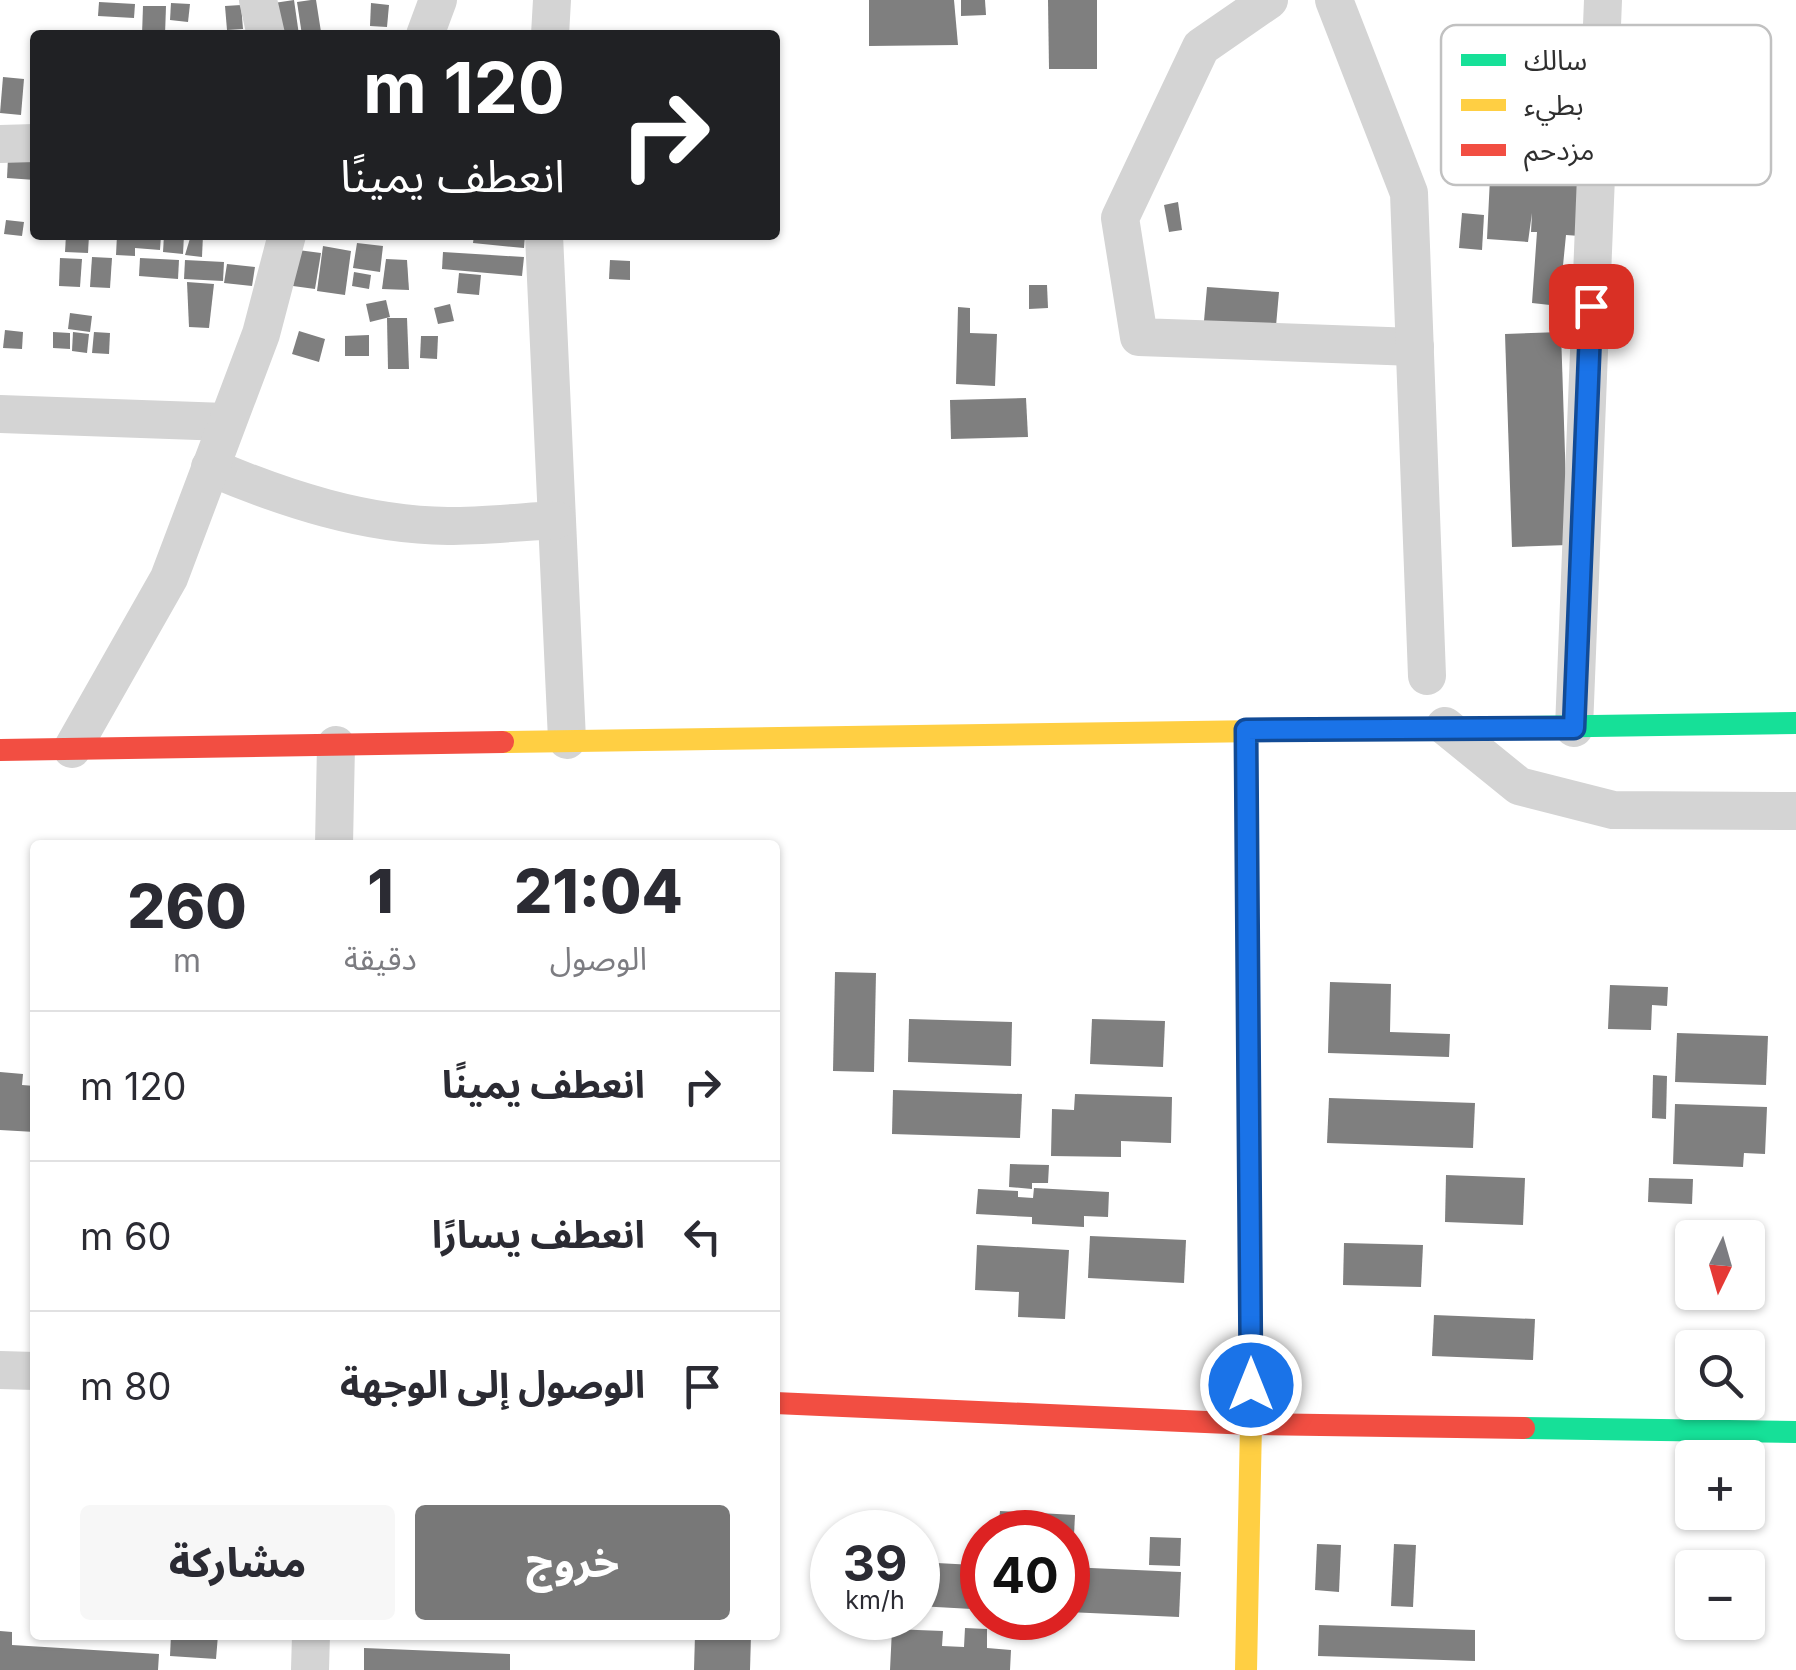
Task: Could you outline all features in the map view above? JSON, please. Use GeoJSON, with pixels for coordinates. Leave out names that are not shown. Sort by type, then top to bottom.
{"type":"FeatureCollection","features":[{"type":"Feature","properties":{"kind":"main road"},"geometry":{"type":"LineString","coordinates":[[0,750],[1796,723]]}},
{"type":"Feature","properties":{"kind":"main road"},"geometry":{"type":"LineString","coordinates":[[1246,730],[1251,1424],[1246,1670]]}},
{"type":"Feature","properties":{"kind":"main road"},"geometry":{"type":"LineString","coordinates":[[780,1403],[1251,1424],[1796,1432]]}},
{"type":"Feature","properties":{"kind":"street"},"geometry":{"type":"LineString","coordinates":[[258,0],[265,30]]}},
{"type":"Feature","properties":{"kind":"street"},"geometry":{"type":"LineString","coordinates":[[427,30],[438,0]]}},
{"type":"Feature","properties":{"kind":"street"},"geometry":{"type":"LineString","coordinates":[[550,30],[552,0]]}},
{"type":"Feature","properties":{"kind":"street"},"geometry":{"type":"LineString","coordinates":[[1269,0],[1201,48],[1120,218],[1139,337],[1415,348]]}},
{"type":"Feature","properties":{"kind":"street"},"geometry":{"type":"LineString","coordinates":[[1334,0],[1409,193],[1427,676]]}},
{"type":"Feature","properties":{"kind":"street"},"geometry":{"type":"LineString","coordinates":[[1602,25],[1603,0]]}},
{"type":"Feature","properties":{"kind":"street"},"geometry":{"type":"LineString","coordinates":[[0,144],[30,143]]}},
{"type":"Feature","properties":{"kind":"street"},"geometry":{"type":"LineString","coordinates":[[1574,728],[1596,185]]}},
{"type":"Feature","properties":{"kind":"street"},"geometry":{"type":"LineString","coordinates":[[72,749],[169,578],[261,334],[286,240]]}},
{"type":"Feature","properties":{"kind":"street"},"geometry":{"type":"LineString","coordinates":[[544,240],[567,740]]}},
{"type":"Feature","properties":{"kind":"street"},"geometry":{"type":"LineString","coordinates":[[0,414],[226,422]]}},
{"type":"Feature","properties":{"kind":"street"},"geometry":{"type":"LineString","coordinates":[[210,467],[268,492],[362,517],[447,526],[556,520]]}},
{"type":"Feature","properties":{"kind":"street"},"geometry":{"type":"LineString","coordinates":[[1445,726],[1519,786],[1613,810],[1796,811]]}},
{"type":"Feature","properties":{"kind":"street"},"geometry":{"type":"LineString","coordinates":[[334,840],[336,745]]}},
{"type":"Feature","properties":{"kind":"street"},"geometry":{"type":"LineString","coordinates":[[0,1370],[30,1371]]}},
{"type":"Feature","properties":{"kind":"street"},"geometry":{"type":"LineString","coordinates":[[310,1670],[311,1640]]}},
{"type":"Feature","properties":{"kind":"building"},"geometry":{"type":"Polygon","coordinates":[[[294,0],[298,30],[278,30],[274,3],[294,0]]]}},
{"type":"Feature","properties":{"kind":"building"},"geometry":{"type":"Polygon","coordinates":[[[316,0],[321,30],[301,30],[297,2],[316,0]]]}},
{"type":"Feature","properties":{"kind":"building"},"geometry":{"type":"Polygon","coordinates":[[[869,0],[954,0],[958,45],[869,46],[869,0]]]}},
{"type":"Feature","properties":{"kind":"building"},"geometry":{"type":"Polygon","coordinates":[[[961,0],[985,0],[986,15],[961,16],[961,0]]]}},
{"type":"Feature","properties":{"kind":"building"},"geometry":{"type":"Polygon","coordinates":[[[1048,0],[1097,0],[1097,69],[1049,69],[1048,0]]]}},
{"type":"Feature","properties":{"kind":"building"},"geometry":{"type":"Polygon","coordinates":[[[99,2],[135,4],[134,18],[98,16],[99,2]]]}},
{"type":"Feature","properties":{"kind":"building"},"geometry":{"type":"Polygon","coordinates":[[[171,3],[190,4],[188,22],[170,20],[171,3]]]}},
{"type":"Feature","properties":{"kind":"building"},"geometry":{"type":"Polygon","coordinates":[[[371,3],[389,5],[387,27],[370,26],[371,3]]]}},
{"type":"Feature","properties":{"kind":"building"},"geometry":{"type":"Polygon","coordinates":[[[241,5],[243,29],[227,30],[225,6],[241,5]]]}},
{"type":"Feature","properties":{"kind":"building"},"geometry":{"type":"Polygon","coordinates":[[[143,6],[166,6],[165,30],[142,30],[143,6]]]}},
{"type":"Feature","properties":{"kind":"building"},"geometry":{"type":"Polygon","coordinates":[[[3,77],[24,79],[21,115],[0,113],[3,77]]]}},
{"type":"Feature","properties":{"kind":"building"},"geometry":{"type":"Polygon","coordinates":[[[8,158],[30,160],[30,180],[7,178],[8,158]]]}},
{"type":"Feature","properties":{"kind":"building"},"geometry":{"type":"Polygon","coordinates":[[[1490,185],[1586,185],[1580,236],[1566,235],[1559,306],[1532,303],[1537,232],[1531,232],[1532,213],[1528,242],[1487,239],[1490,185]]]}},
{"type":"Feature","properties":{"kind":"building"},"geometry":{"type":"Polygon","coordinates":[[[1178,202],[1182,230],[1169,232],[1164,205],[1178,202]]]}},
{"type":"Feature","properties":{"kind":"building"},"geometry":{"type":"Polygon","coordinates":[[[1462,213],[1484,215],[1482,250],[1459,248],[1462,213]]]}},
{"type":"Feature","properties":{"kind":"building"},"geometry":{"type":"Polygon","coordinates":[[[6,220],[24,222],[22,236],[4,234],[6,220]]]}},
{"type":"Feature","properties":{"kind":"building"},"geometry":{"type":"Polygon","coordinates":[[[66,240],[89,240],[88,253],[65,252],[66,240]]]}},
{"type":"Feature","properties":{"kind":"building"},"geometry":{"type":"Polygon","coordinates":[[[117,240],[161,240],[160,250],[135,248],[135,256],[116,255],[117,240]]]}},
{"type":"Feature","properties":{"kind":"building"},"geometry":{"type":"Polygon","coordinates":[[[164,240],[184,240],[183,254],[163,252],[164,240]]]}},
{"type":"Feature","properties":{"kind":"building"},"geometry":{"type":"Polygon","coordinates":[[[190,240],[203,240],[202,257],[185,255],[190,240]]]}},
{"type":"Feature","properties":{"kind":"building"},"geometry":{"type":"Polygon","coordinates":[[[473,240],[525,240],[524,248],[473,243],[473,240]]]}},
{"type":"Feature","properties":{"kind":"building"},"geometry":{"type":"Polygon","coordinates":[[[357,243],[383,246],[380,272],[353,268],[357,243]]]}},
{"type":"Feature","properties":{"kind":"building"},"geometry":{"type":"Polygon","coordinates":[[[323,246],[351,251],[345,295],[317,291],[323,246]]]}},
{"type":"Feature","properties":{"kind":"building"},"geometry":{"type":"Polygon","coordinates":[[[298,250],[321,253],[315,289],[293,286],[298,250]]]}},
{"type":"Feature","properties":{"kind":"building"},"geometry":{"type":"Polygon","coordinates":[[[443,252],[524,257],[522,276],[442,269],[443,252]]]}},
{"type":"Feature","properties":{"kind":"building"},"geometry":{"type":"Polygon","coordinates":[[[92,257],[112,258],[110,288],[90,287],[92,257]]]}},
{"type":"Feature","properties":{"kind":"building"},"geometry":{"type":"Polygon","coordinates":[[[60,258],[82,259],[80,287],[59,286],[60,258]]]}},
{"type":"Feature","properties":{"kind":"building"},"geometry":{"type":"Polygon","coordinates":[[[140,258],[179,260],[178,279],[139,276],[140,258]]]}},
{"type":"Feature","properties":{"kind":"building"},"geometry":{"type":"Polygon","coordinates":[[[386,259],[407,260],[409,290],[382,289],[386,259]]]}},
{"type":"Feature","properties":{"kind":"building"},"geometry":{"type":"Polygon","coordinates":[[[185,260],[224,262],[223,281],[184,279],[185,260]]]}},
{"type":"Feature","properties":{"kind":"building"},"geometry":{"type":"Polygon","coordinates":[[[610,260],[630,261],[630,280],[609,279],[610,260]]]}},
{"type":"Feature","properties":{"kind":"building"},"geometry":{"type":"Polygon","coordinates":[[[227,264],[255,267],[252,286],[224,283],[227,264]]]}},
{"type":"Feature","properties":{"kind":"building"},"geometry":{"type":"Polygon","coordinates":[[[354,272],[371,275],[369,289],[352,286],[354,272]]]}},
{"type":"Feature","properties":{"kind":"building"},"geometry":{"type":"Polygon","coordinates":[[[459,273],[481,275],[479,295],[457,293],[459,273]]]}},
{"type":"Feature","properties":{"kind":"building"},"geometry":{"type":"Polygon","coordinates":[[[187,282],[214,284],[209,328],[189,327],[187,282]]]}},
{"type":"Feature","properties":{"kind":"building"},"geometry":{"type":"Polygon","coordinates":[[[1029,285],[1047,285],[1048,308],[1029,309],[1029,285]]]}},
{"type":"Feature","properties":{"kind":"building"},"geometry":{"type":"Polygon","coordinates":[[[1207,287],[1279,292],[1276,326],[1204,321],[1207,287]]]}},
{"type":"Feature","properties":{"kind":"building"},"geometry":{"type":"Polygon","coordinates":[[[386,300],[390,317],[370,322],[366,304],[386,300]]]}},
{"type":"Feature","properties":{"kind":"building"},"geometry":{"type":"Polygon","coordinates":[[[450,304],[454,321],[438,324],[434,308],[450,304]]]}},
{"type":"Feature","properties":{"kind":"building"},"geometry":{"type":"Polygon","coordinates":[[[958,307],[970,308],[970,333],[997,334],[995,386],[956,384],[958,307]]]}},
{"type":"Feature","properties":{"kind":"building"},"geometry":{"type":"Polygon","coordinates":[[[70,313],[92,316],[90,332],[68,329],[70,313]]]}},
{"type":"Feature","properties":{"kind":"building"},"geometry":{"type":"Polygon","coordinates":[[[387,318],[407,318],[409,369],[388,369],[387,318]]]}},
{"type":"Feature","properties":{"kind":"building"},"geometry":{"type":"Polygon","coordinates":[[[5,330],[23,332],[22,349],[3,348],[5,330]]]}},
{"type":"Feature","properties":{"kind":"building"},"geometry":{"type":"Polygon","coordinates":[[[299,331],[325,339],[319,362],[292,354],[299,331]]]}},
{"type":"Feature","properties":{"kind":"building"},"geometry":{"type":"Polygon","coordinates":[[[53,332],[70,333],[70,349],[53,348],[53,332]]]}},
{"type":"Feature","properties":{"kind":"building"},"geometry":{"type":"Polygon","coordinates":[[[73,332],[89,334],[87,353],[72,351],[73,332]]]}},
{"type":"Feature","properties":{"kind":"building"},"geometry":{"type":"Polygon","coordinates":[[[94,332],[110,333],[109,354],[92,353],[94,332]]]}},
{"type":"Feature","properties":{"kind":"building"},"geometry":{"type":"Polygon","coordinates":[[[1561,332],[1568,545],[1512,547],[1505,334],[1561,332]]]}},
{"type":"Feature","properties":{"kind":"building"},"geometry":{"type":"Polygon","coordinates":[[[369,335],[369,356],[345,356],[345,336],[369,335]]]}},
{"type":"Feature","properties":{"kind":"building"},"geometry":{"type":"Polygon","coordinates":[[[421,336],[438,336],[437,359],[420,358],[421,336]]]}},
{"type":"Feature","properties":{"kind":"building"},"geometry":{"type":"Polygon","coordinates":[[[1026,398],[1028,437],[951,439],[950,400],[1026,398]]]}},
{"type":"Feature","properties":{"kind":"building"},"geometry":{"type":"Polygon","coordinates":[[[835,972],[876,973],[874,1072],[833,1071],[835,972]]]}},
{"type":"Feature","properties":{"kind":"building"},"geometry":{"type":"Polygon","coordinates":[[[1330,982],[1391,984],[1390,1032],[1450,1034],[1449,1057],[1328,1053],[1330,982]]]}},
{"type":"Feature","properties":{"kind":"building"},"geometry":{"type":"Polygon","coordinates":[[[1610,985],[1668,987],[1667,1006],[1652,1005],[1651,1030],[1608,1029],[1610,985]]]}},
{"type":"Feature","properties":{"kind":"building"},"geometry":{"type":"Polygon","coordinates":[[[909,1019],[1012,1022],[1011,1066],[908,1062],[909,1019]]]}},
{"type":"Feature","properties":{"kind":"building"},"geometry":{"type":"Polygon","coordinates":[[[1092,1019],[1165,1021],[1163,1067],[1090,1064],[1092,1019]]]}},
{"type":"Feature","properties":{"kind":"building"},"geometry":{"type":"Polygon","coordinates":[[[1677,1033],[1768,1036],[1766,1085],[1675,1082],[1677,1033]]]}},
{"type":"Feature","properties":{"kind":"building"},"geometry":{"type":"Polygon","coordinates":[[[0,1072],[23,1074],[22,1085],[30,1086],[30,1132],[0,1130],[0,1072]]]}},
{"type":"Feature","properties":{"kind":"building"},"geometry":{"type":"Polygon","coordinates":[[[1653,1075],[1667,1076],[1666,1119],[1652,1118],[1653,1075]]]}},
{"type":"Feature","properties":{"kind":"building"},"geometry":{"type":"Polygon","coordinates":[[[893,1090],[1022,1094],[1020,1138],[892,1134],[893,1090]]]}},
{"type":"Feature","properties":{"kind":"building"},"geometry":{"type":"Polygon","coordinates":[[[1075,1094],[1172,1097],[1171,1143],[1121,1141],[1121,1157],[1051,1156],[1052,1109],[1074,1110],[1075,1094]]]}},
{"type":"Feature","properties":{"kind":"building"},"geometry":{"type":"Polygon","coordinates":[[[1329,1098],[1475,1103],[1473,1148],[1327,1143],[1329,1098]]]}},
{"type":"Feature","properties":{"kind":"building"},"geometry":{"type":"Polygon","coordinates":[[[1675,1104],[1767,1107],[1765,1154],[1744,1153],[1743,1167],[1673,1164],[1675,1104]]]}},
{"type":"Feature","properties":{"kind":"building"},"geometry":{"type":"Polygon","coordinates":[[[1010,1164],[1049,1165],[1048,1183],[1032,1183],[1032,1189],[1009,1187],[1010,1164]]]}},
{"type":"Feature","properties":{"kind":"building"},"geometry":{"type":"Polygon","coordinates":[[[1446,1175],[1525,1178],[1523,1225],[1445,1222],[1446,1175]]]}},
{"type":"Feature","properties":{"kind":"building"},"geometry":{"type":"Polygon","coordinates":[[[1649,1178],[1693,1179],[1692,1204],[1648,1202],[1649,1178]]]}},
{"type":"Feature","properties":{"kind":"building"},"geometry":{"type":"Polygon","coordinates":[[[1034,1188],[1109,1192],[1108,1217],[1084,1216],[1084,1227],[1032,1224],[1032,1217],[976,1214],[978,1189],[1018,1191],[1018,1197],[1033,1198],[1034,1188]]]}},
{"type":"Feature","properties":{"kind":"building"},"geometry":{"type":"Polygon","coordinates":[[[1090,1236],[1186,1240],[1184,1283],[1088,1278],[1090,1236]]]}},
{"type":"Feature","properties":{"kind":"building"},"geometry":{"type":"Polygon","coordinates":[[[1344,1243],[1423,1245],[1421,1287],[1343,1285],[1344,1243]]]}},
{"type":"Feature","properties":{"kind":"building"},"geometry":{"type":"Polygon","coordinates":[[[977,1245],[1069,1250],[1065,1319],[1018,1317],[1019,1292],[975,1290],[977,1245]]]}},
{"type":"Feature","properties":{"kind":"building"},"geometry":{"type":"Polygon","coordinates":[[[1434,1315],[1535,1319],[1533,1360],[1432,1356],[1434,1315]]]}},
{"type":"Feature","properties":{"kind":"building"},"geometry":{"type":"Polygon","coordinates":[[[1150,1537],[1181,1538],[1180,1566],[1149,1565],[1150,1537]]]}},
{"type":"Feature","properties":{"kind":"building"},"geometry":{"type":"Polygon","coordinates":[[[1317,1544],[1341,1545],[1339,1592],[1315,1590],[1317,1544]]]}},
{"type":"Feature","properties":{"kind":"building"},"geometry":{"type":"Polygon","coordinates":[[[1394,1544],[1416,1545],[1413,1607],[1391,1606],[1394,1544]]]}},
{"type":"Feature","properties":{"kind":"building"},"geometry":{"type":"Polygon","coordinates":[[[940,1563],[960,1564],[960,1608],[940,1607],[940,1563]]]}},
{"type":"Feature","properties":{"kind":"building"},"geometry":{"type":"Polygon","coordinates":[[[1090,1568],[1181,1572],[1179,1617],[1090,1613],[1090,1568]]]}},
{"type":"Feature","properties":{"kind":"building"},"geometry":{"type":"Polygon","coordinates":[[[1319,1625],[1475,1630],[1475,1661],[1318,1656],[1319,1625]]]}},
{"type":"Feature","properties":{"kind":"building"},"geometry":{"type":"Polygon","coordinates":[[[0,1631],[12,1632],[12,1645],[159,1654],[158,1670],[0,1670],[0,1631]]]}},
{"type":"Feature","properties":{"kind":"building"},"geometry":{"type":"Polygon","coordinates":[[[943,1631],[942,1646],[964,1647],[964,1640],[987,1640],[987,1648],[1011,1650],[1010,1670],[890,1670],[891,1640],[940,1640],[943,1631]]]}},
{"type":"Feature","properties":{"kind":"building"},"geometry":{"type":"Polygon","coordinates":[[[171,1640],[218,1640],[216,1659],[170,1656],[171,1640]]]}},
{"type":"Feature","properties":{"kind":"building"},"geometry":{"type":"Polygon","coordinates":[[[695,1640],[751,1640],[750,1670],[694,1670],[695,1640]]]}},
{"type":"Feature","properties":{"kind":"building"},"geometry":{"type":"Polygon","coordinates":[[[364,1648],[510,1654],[510,1670],[364,1670],[364,1648]]]}},
{"type":"Feature","properties":{"kind":"traffic: fast"},"geometry":{"type":"LineString","coordinates":[[1261,731],[1796,723]]}},
{"type":"Feature","properties":{"kind":"traffic: fast"},"geometry":{"type":"LineString","coordinates":[[1246,730],[1248,1023]]}},
{"type":"Feature","properties":{"kind":"traffic: fast"},"geometry":{"type":"LineString","coordinates":[[1524,1428],[1796,1432]]}},
{"type":"Feature","properties":{"kind":"traffic: slow"},"geometry":{"type":"LineString","coordinates":[[503,742],[1261,731]]}},
{"type":"Feature","properties":{"kind":"traffic: slow"},"geometry":{"type":"LineString","coordinates":[[1246,1670],[1251,1424],[1248,1023]]}},
{"type":"Feature","properties":{"kind":"traffic: jam"},"geometry":{"type":"LineString","coordinates":[[0,750],[503,742]]}},
{"type":"Feature","properties":{"kind":"traffic: jam"},"geometry":{"type":"LineString","coordinates":[[780,1403],[1251,1424],[1524,1428]]}},
{"type":"Feature","properties":{"kind":"route"},"geometry":{"type":"LineString","coordinates":[[1251,1385],[1246,730],[1574,728],[1591,306]]}}]}
